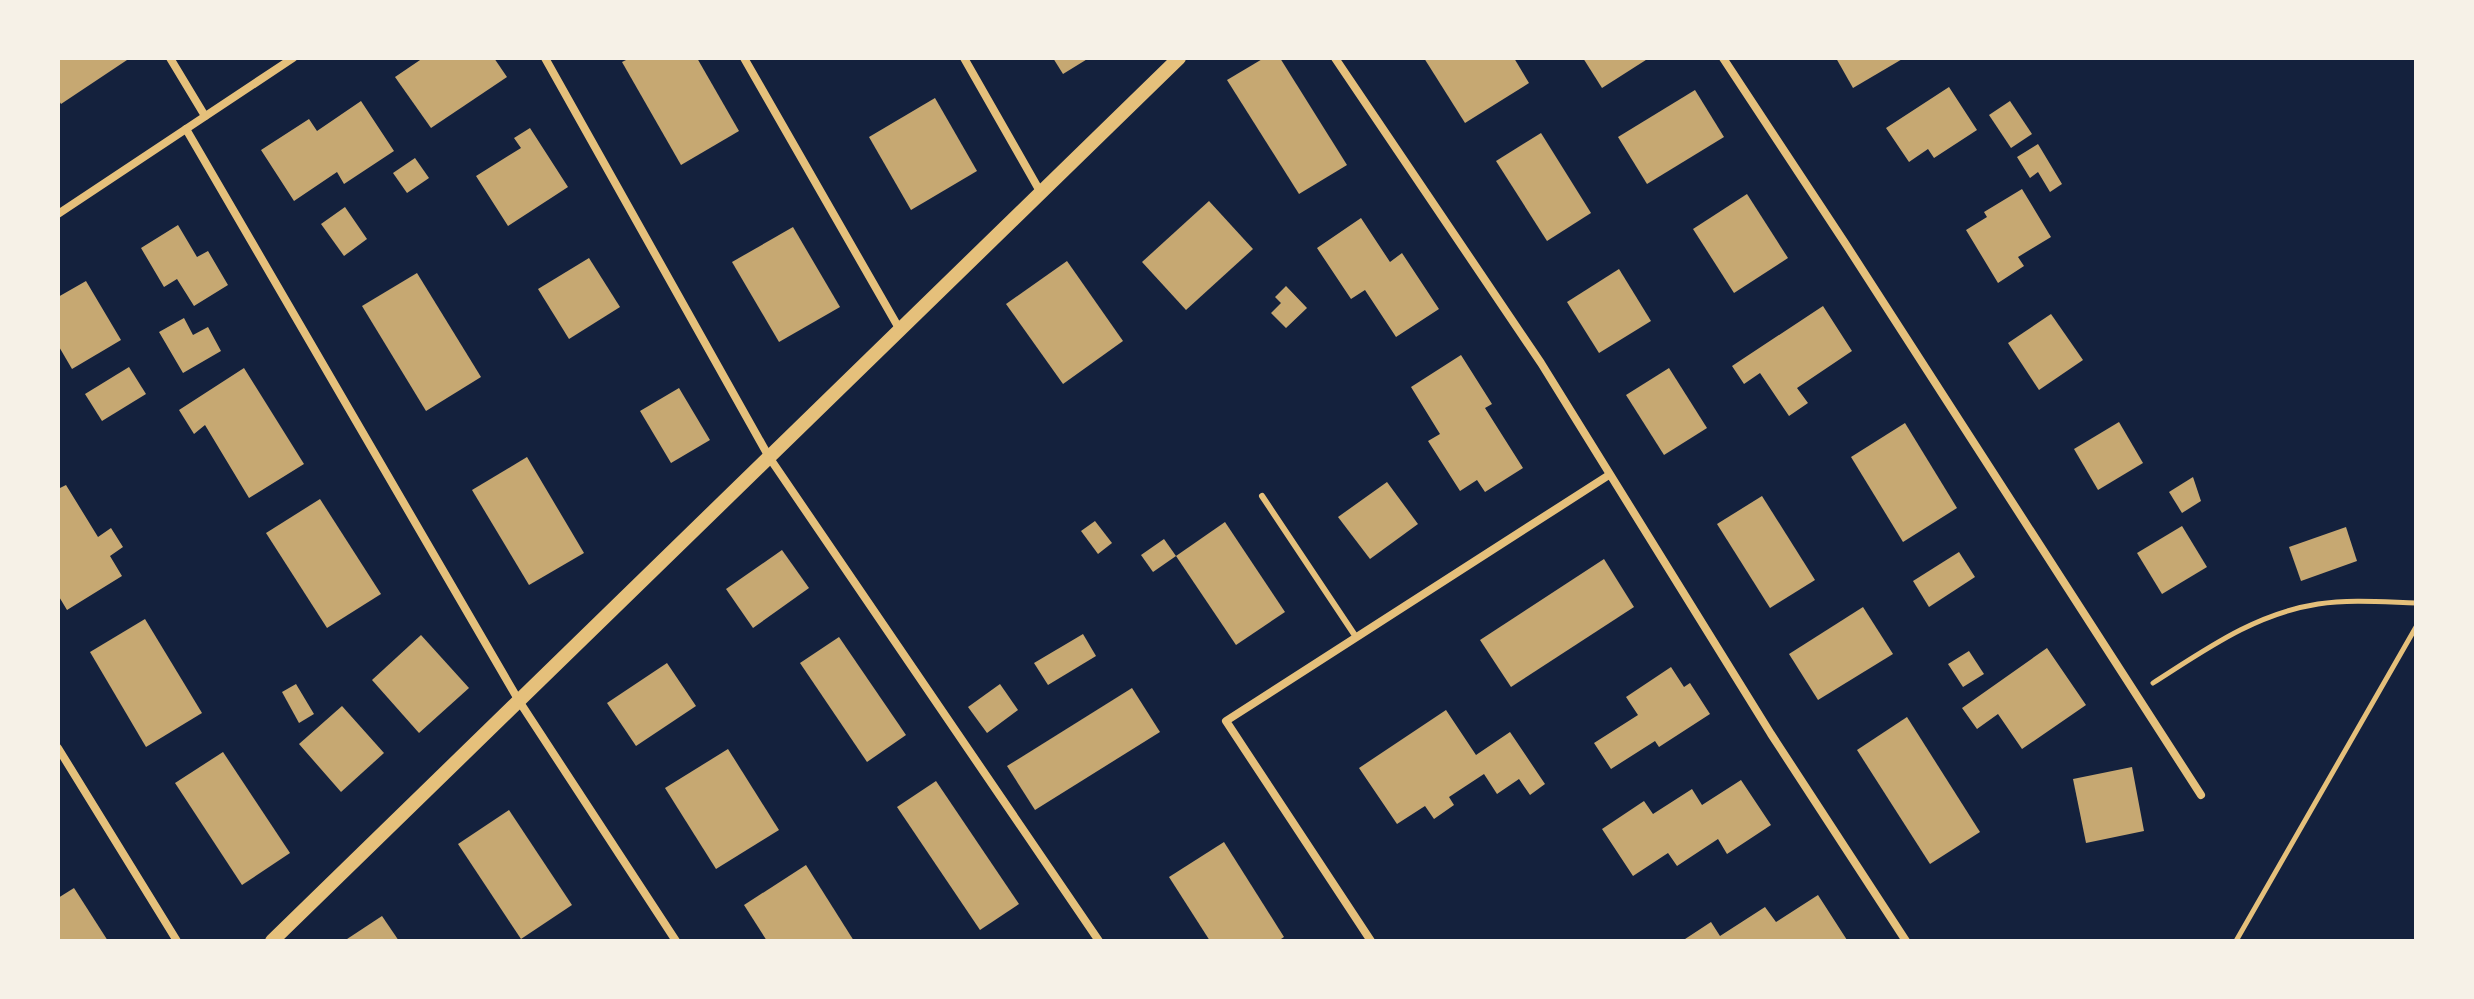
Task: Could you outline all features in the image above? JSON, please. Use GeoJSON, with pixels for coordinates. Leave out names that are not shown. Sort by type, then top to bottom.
{"type":"FeatureCollection","features":[{"type":"Feature","properties":{"kind":"street"},"geometry":{"type":"LineString","coordinates":[[170,58],[205,116]]}},
{"type":"Feature","properties":{"kind":"street"},"geometry":{"type":"LineString","coordinates":[[58,214],[293,58]]}},
{"type":"Feature","properties":{"kind":"street"},"geometry":{"type":"LineString","coordinates":[[545,58],[769,457],[1099,941]]}},
{"type":"Feature","properties":{"kind":"street"},"geometry":{"type":"LineString","coordinates":[[744,58],[900,330]]}},
{"type":"Feature","properties":{"kind":"street"},"geometry":{"type":"LineString","coordinates":[[964,58],[1041,193]]}},
{"type":"Feature","properties":{"kind":"street"},"geometry":{"type":"LineString","coordinates":[[272,941],[1179,58]]}},
{"type":"Feature","properties":{"kind":"street"},"geometry":{"type":"LineString","coordinates":[[1335,58],[1541,363],[1771,734],[1906,941]]}},
{"type":"Feature","properties":{"kind":"street"},"geometry":{"type":"LineString","coordinates":[[1723,58],[2201,795]]}},
{"type":"Feature","properties":{"kind":"street"},"geometry":{"type":"LineString","coordinates":[[186,129],[519,701],[676,941]]}},
{"type":"Feature","properties":{"kind":"street"},"geometry":{"type":"LineString","coordinates":[[1371,941],[1226,721],[1609,475]]}},
{"type":"Feature","properties":{"kind":"street"},"geometry":{"type":"LineString","coordinates":[[58,748],[177,941]]}},
{"type":"Feature","properties":{"kind":"lane"},"geometry":{"type":"LineString","coordinates":[[1262,496],[1356,637]]}},
{"type":"Feature","properties":{"kind":"path"},"geometry":{"type":"LineString","coordinates":[[2136,694],[2217,640],[2259,621],[2318,604],[2416,603]]}},
{"type":"Feature","properties":{"kind":"path"},"geometry":{"type":"LineString","coordinates":[[2236,941],[2416,627]]}},
{"type":"Feature","properties":{"kind":"building"},"geometry":{"type":"Polygon","coordinates":[[[58,58],[130,58],[61,104],[58,99],[58,58]]]}},
{"type":"Feature","properties":{"kind":"building"},"geometry":{"type":"Polygon","coordinates":[[[423,58],[494,58],[507,77],[431,128],[395,77],[423,58]]]}},
{"type":"Feature","properties":{"kind":"building"},"geometry":{"type":"Polygon","coordinates":[[[630,58],[697,58],[739,131],[681,165],[622,62],[630,58]]]}},
{"type":"Feature","properties":{"kind":"building"},"geometry":{"type":"Polygon","coordinates":[[[1053,58],[1089,58],[1063,74],[1053,58]]]}},
{"type":"Feature","properties":{"kind":"building"},"geometry":{"type":"Polygon","coordinates":[[[1264,58],[1280,58],[1347,165],[1299,194],[1227,80],[1264,58]]]}},
{"type":"Feature","properties":{"kind":"building"},"geometry":{"type":"Polygon","coordinates":[[[1424,58],[1514,58],[1529,83],[1465,123],[1424,58]]]}},
{"type":"Feature","properties":{"kind":"building"},"geometry":{"type":"Polygon","coordinates":[[[1583,58],[1649,58],[1602,88],[1583,58]]]}},
{"type":"Feature","properties":{"kind":"building"},"geometry":{"type":"Polygon","coordinates":[[[1836,58],[1904,58],[1853,88],[1836,58]]]}},
{"type":"Feature","properties":{"kind":"building"},"geometry":{"type":"Polygon","coordinates":[[[1949,87],[1977,130],[1934,158],[1928,149],[1909,162],[1886,128],[1949,87]]]}},
{"type":"Feature","properties":{"kind":"building"},"geometry":{"type":"Polygon","coordinates":[[[1695,90],[1724,137],[1647,184],[1618,137],[1695,90]]]}},
{"type":"Feature","properties":{"kind":"building"},"geometry":{"type":"Polygon","coordinates":[[[935,98],[977,171],[911,210],[869,137],[935,98]]]}},
{"type":"Feature","properties":{"kind":"building"},"geometry":{"type":"Polygon","coordinates":[[[361,101],[394,151],[344,184],[337,172],[294,201],[261,150],[309,119],[317,131],[361,101]]]}},
{"type":"Feature","properties":{"kind":"building"},"geometry":{"type":"Polygon","coordinates":[[[2010,101],[2032,134],[2011,148],[1989,115],[2010,101]]]}},
{"type":"Feature","properties":{"kind":"building"},"geometry":{"type":"Polygon","coordinates":[[[530,128],[568,187],[508,226],[476,176],[521,148],[514,138],[530,128]]]}},
{"type":"Feature","properties":{"kind":"building"},"geometry":{"type":"Polygon","coordinates":[[[1541,133],[1591,213],[1547,241],[1496,161],[1541,133]]]}},
{"type":"Feature","properties":{"kind":"building"},"geometry":{"type":"Polygon","coordinates":[[[2038,144],[2062,184],[2050,192],[2038,172],[2030,178],[2017,157],[2038,144]]]}},
{"type":"Feature","properties":{"kind":"building"},"geometry":{"type":"Polygon","coordinates":[[[415,158],[429,178],[407,193],[393,173],[415,158]]]}},
{"type":"Feature","properties":{"kind":"building"},"geometry":{"type":"Polygon","coordinates":[[[2022,189],[2051,237],[2018,257],[2024,266],[1998,283],[1966,230],[1987,217],[1984,212],[2022,189]]]}},
{"type":"Feature","properties":{"kind":"building"},"geometry":{"type":"Polygon","coordinates":[[[1747,194],[1788,258],[1734,293],[1693,229],[1747,194]]]}},
{"type":"Feature","properties":{"kind":"building"},"geometry":{"type":"Polygon","coordinates":[[[1209,201],[1253,249],[1186,310],[1142,262],[1209,201]]]}},
{"type":"Feature","properties":{"kind":"building"},"geometry":{"type":"Polygon","coordinates":[[[345,207],[367,239],[344,256],[321,224],[345,207]]]}},
{"type":"Feature","properties":{"kind":"building"},"geometry":{"type":"Polygon","coordinates":[[[1361,218],[1390,262],[1402,253],[1439,309],[1396,337],[1365,290],[1351,299],[1317,248],[1361,218]]]}},
{"type":"Feature","properties":{"kind":"building"},"geometry":{"type":"Polygon","coordinates":[[[178,225],[197,257],[208,251],[228,285],[194,306],[177,279],[164,287],[141,248],[178,225]]]}},
{"type":"Feature","properties":{"kind":"building"},"geometry":{"type":"Polygon","coordinates":[[[793,227],[840,307],[779,342],[732,262],[793,227]]]}},
{"type":"Feature","properties":{"kind":"building"},"geometry":{"type":"Polygon","coordinates":[[[589,258],[620,307],[569,339],[538,289],[589,258]]]}},
{"type":"Feature","properties":{"kind":"building"},"geometry":{"type":"Polygon","coordinates":[[[1067,261],[1123,341],[1063,384],[1006,304],[1067,261]]]}},
{"type":"Feature","properties":{"kind":"building"},"geometry":{"type":"Polygon","coordinates":[[[1619,269],[1651,321],[1599,353],[1567,302],[1619,269]]]}},
{"type":"Feature","properties":{"kind":"building"},"geometry":{"type":"Polygon","coordinates":[[[417,273],[481,377],[426,411],[362,306],[417,273]]]}},
{"type":"Feature","properties":{"kind":"building"},"geometry":{"type":"Polygon","coordinates":[[[86,281],[121,340],[72,369],[58,345],[58,297],[86,281]]]}},
{"type":"Feature","properties":{"kind":"building"},"geometry":{"type":"Polygon","coordinates":[[[1286,286],[1307,308],[1286,328],[1271,313],[1281,303],[1275,297],[1286,286]]]}},
{"type":"Feature","properties":{"kind":"building"},"geometry":{"type":"Polygon","coordinates":[[[1823,306],[1852,351],[1797,388],[1808,403],[1789,416],[1760,373],[1744,384],[1732,366],[1823,306]]]}},
{"type":"Feature","properties":{"kind":"building"},"geometry":{"type":"Polygon","coordinates":[[[2051,314],[2083,360],[2039,390],[2008,343],[2051,314]]]}},
{"type":"Feature","properties":{"kind":"building"},"geometry":{"type":"Polygon","coordinates":[[[184,318],[193,335],[208,327],[221,351],[183,373],[159,332],[184,318]]]}},
{"type":"Feature","properties":{"kind":"building"},"geometry":{"type":"Polygon","coordinates":[[[1461,355],[1492,404],[1485,408],[1523,468],[1485,492],[1477,480],[1460,491],[1428,441],[1440,434],[1411,387],[1461,355]]]}},
{"type":"Feature","properties":{"kind":"building"},"geometry":{"type":"Polygon","coordinates":[[[129,367],[146,394],[102,421],[85,394],[129,367]]]}},
{"type":"Feature","properties":{"kind":"building"},"geometry":{"type":"Polygon","coordinates":[[[244,368],[304,464],[249,498],[205,425],[194,434],[179,410],[244,368]]]}},
{"type":"Feature","properties":{"kind":"building"},"geometry":{"type":"Polygon","coordinates":[[[1669,368],[1707,428],[1664,455],[1626,395],[1669,368]]]}},
{"type":"Feature","properties":{"kind":"building"},"geometry":{"type":"Polygon","coordinates":[[[679,388],[710,440],[671,463],[640,411],[679,388]]]}},
{"type":"Feature","properties":{"kind":"building"},"geometry":{"type":"Polygon","coordinates":[[[2119,422],[2143,463],[2098,490],[2074,449],[2119,422]]]}},
{"type":"Feature","properties":{"kind":"building"},"geometry":{"type":"Polygon","coordinates":[[[1905,423],[1957,508],[1903,542],[1851,457],[1905,423]]]}},
{"type":"Feature","properties":{"kind":"building"},"geometry":{"type":"Polygon","coordinates":[[[527,457],[584,553],[529,585],[472,490],[527,457]]]}},
{"type":"Feature","properties":{"kind":"building"},"geometry":{"type":"Polygon","coordinates":[[[2193,477],[2201,501],[2182,513],[2169,492],[2193,477]]]}},
{"type":"Feature","properties":{"kind":"building"},"geometry":{"type":"Polygon","coordinates":[[[1387,482],[1418,524],[1370,559],[1338,517],[1387,482]]]}},
{"type":"Feature","properties":{"kind":"building"},"geometry":{"type":"Polygon","coordinates":[[[66,485],[98,537],[111,528],[123,547],[110,556],[122,576],[67,610],[58,595],[58,489],[66,485]]]}},
{"type":"Feature","properties":{"kind":"building"},"geometry":{"type":"Polygon","coordinates":[[[1762,496],[1815,580],[1770,608],[1717,524],[1762,496]]]}},
{"type":"Feature","properties":{"kind":"building"},"geometry":{"type":"Polygon","coordinates":[[[320,499],[381,594],[327,628],[266,533],[320,499]]]}},
{"type":"Feature","properties":{"kind":"building"},"geometry":{"type":"Polygon","coordinates":[[[1095,521],[1112,543],[1098,554],[1081,531],[1095,521]]]}},
{"type":"Feature","properties":{"kind":"building"},"geometry":{"type":"Polygon","coordinates":[[[1225,522],[1285,612],[1236,645],[1176,556],[1225,522]]]}},
{"type":"Feature","properties":{"kind":"building"},"geometry":{"type":"Polygon","coordinates":[[[2182,526],[2207,567],[2162,594],[2137,553],[2182,526]]]}},
{"type":"Feature","properties":{"kind":"building"},"geometry":{"type":"Polygon","coordinates":[[[2346,527],[2357,561],[2301,581],[2289,547],[2346,527]]]}},
{"type":"Feature","properties":{"kind":"building"},"geometry":{"type":"Polygon","coordinates":[[[1164,539],[1176,556],[1153,572],[1141,555],[1164,539]]]}},
{"type":"Feature","properties":{"kind":"building"},"geometry":{"type":"Polygon","coordinates":[[[782,550],[809,588],[753,628],[726,589],[782,550]]]}},
{"type":"Feature","properties":{"kind":"building"},"geometry":{"type":"Polygon","coordinates":[[[1959,552],[1975,577],[1929,607],[1913,581],[1959,552]]]}},
{"type":"Feature","properties":{"kind":"building"},"geometry":{"type":"Polygon","coordinates":[[[1604,559],[1634,607],[1511,687],[1480,640],[1604,559]]]}},
{"type":"Feature","properties":{"kind":"building"},"geometry":{"type":"Polygon","coordinates":[[[1863,607],[1893,654],[1818,700],[1789,654],[1863,607]]]}},
{"type":"Feature","properties":{"kind":"building"},"geometry":{"type":"Polygon","coordinates":[[[145,619],[202,713],[146,747],[90,652],[145,619]]]}},
{"type":"Feature","properties":{"kind":"building"},"geometry":{"type":"Polygon","coordinates":[[[1083,634],[1096,656],[1048,685],[1034,663],[1083,634]]]}},
{"type":"Feature","properties":{"kind":"building"},"geometry":{"type":"Polygon","coordinates":[[[421,635],[469,688],[419,733],[372,680],[421,635]]]}},
{"type":"Feature","properties":{"kind":"building"},"geometry":{"type":"Polygon","coordinates":[[[839,637],[906,735],[867,762],[800,663],[839,637]]]}},
{"type":"Feature","properties":{"kind":"building"},"geometry":{"type":"Polygon","coordinates":[[[2047,648],[2086,705],[2022,749],[1998,714],[1977,729],[1962,708],[2047,648]]]}},
{"type":"Feature","properties":{"kind":"building"},"geometry":{"type":"Polygon","coordinates":[[[1969,651],[1984,674],[1963,687],[1948,664],[1969,651]]]}},
{"type":"Feature","properties":{"kind":"building"},"geometry":{"type":"Polygon","coordinates":[[[667,663],[696,706],[636,746],[607,703],[667,663]]]}},
{"type":"Feature","properties":{"kind":"building"},"geometry":{"type":"Polygon","coordinates":[[[1671,667],[1684,687],[1690,683],[1710,714],[1659,747],[1655,741],[1611,769],[1594,743],[1638,715],[1626,697],[1671,667]]]}},
{"type":"Feature","properties":{"kind":"building"},"geometry":{"type":"Polygon","coordinates":[[[296,684],[314,714],[299,723],[282,692],[296,684]]]}},
{"type":"Feature","properties":{"kind":"building"},"geometry":{"type":"Polygon","coordinates":[[[1000,684],[1018,710],[987,733],[968,707],[1000,684]]]}},
{"type":"Feature","properties":{"kind":"building"},"geometry":{"type":"Polygon","coordinates":[[[1132,688],[1160,732],[1035,810],[1007,766],[1132,688]]]}},
{"type":"Feature","properties":{"kind":"building"},"geometry":{"type":"Polygon","coordinates":[[[342,706],[384,753],[341,792],[299,744],[342,706]]]}},
{"type":"Feature","properties":{"kind":"building"},"geometry":{"type":"Polygon","coordinates":[[[1446,710],[1476,755],[1510,732],[1545,784],[1530,795],[1519,779],[1497,794],[1484,774],[1449,797],[1454,805],[1434,819],[1425,806],[1397,824],[1359,768],[1446,710]]]}},
{"type":"Feature","properties":{"kind":"building"},"geometry":{"type":"Polygon","coordinates":[[[1907,717],[1980,832],[1930,864],[1857,750],[1907,717]]]}},
{"type":"Feature","properties":{"kind":"building"},"geometry":{"type":"Polygon","coordinates":[[[728,749],[779,830],[716,869],[665,788],[728,749]]]}},
{"type":"Feature","properties":{"kind":"building"},"geometry":{"type":"Polygon","coordinates":[[[223,752],[290,853],[242,885],[175,783],[223,752]]]}},
{"type":"Feature","properties":{"kind":"building"},"geometry":{"type":"Polygon","coordinates":[[[2132,767],[2144,831],[2086,843],[2073,779],[2132,767]]]}},
{"type":"Feature","properties":{"kind":"building"},"geometry":{"type":"Polygon","coordinates":[[[1741,780],[1771,825],[1727,854],[1718,839],[1677,866],[1668,853],[1633,876],[1602,829],[1644,801],[1653,814],[1692,789],[1702,805],[1741,780]]]}},
{"type":"Feature","properties":{"kind":"building"},"geometry":{"type":"Polygon","coordinates":[[[936,781],[1019,904],[980,930],[897,807],[936,781]]]}},
{"type":"Feature","properties":{"kind":"building"},"geometry":{"type":"Polygon","coordinates":[[[509,810],[572,905],[521,939],[458,844],[509,810]]]}},
{"type":"Feature","properties":{"kind":"building"},"geometry":{"type":"Polygon","coordinates":[[[1224,842],[1284,937],[1278,941],[1210,941],[1169,877],[1224,842]]]}},
{"type":"Feature","properties":{"kind":"building"},"geometry":{"type":"Polygon","coordinates":[[[806,865],[854,941],[767,941],[744,905],[806,865]]]}},
{"type":"Feature","properties":{"kind":"building"},"geometry":{"type":"Polygon","coordinates":[[[74,888],[108,941],[58,941],[58,898],[74,888]]]}},
{"type":"Feature","properties":{"kind":"building"},"geometry":{"type":"Polygon","coordinates":[[[1818,895],[1846,941],[1682,941],[1711,922],[1720,936],[1765,907],[1776,922],[1818,895]]]}},
{"type":"Feature","properties":{"kind":"building"},"geometry":{"type":"Polygon","coordinates":[[[382,916],[399,941],[344,941],[382,916]]]}}]}
